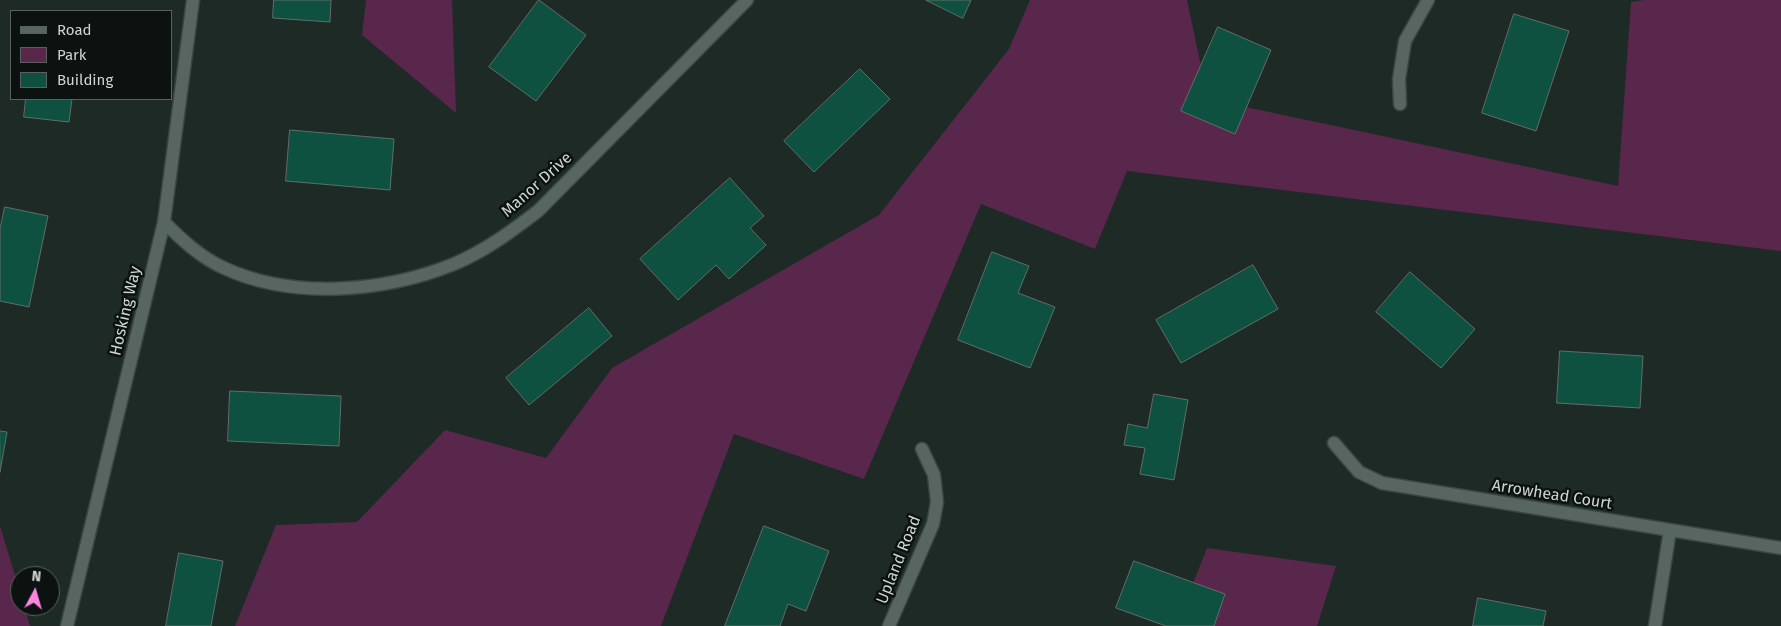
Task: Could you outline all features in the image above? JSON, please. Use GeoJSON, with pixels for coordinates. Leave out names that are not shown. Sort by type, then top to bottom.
{"type":"FeatureCollection","features":[{"type":"Feature","properties":{"kind":"street","name":"Hosking Way"},"geometry":{"type":"LineString","coordinates":[[67,626],[164,222],[193,0]]}},
{"type":"Feature","properties":{"kind":"street","name":"Manor Drive"},"geometry":{"type":"LineString","coordinates":[[164,222],[190,248],[223,268],[256,280],[300,288],[355,289],[409,280],[455,264],[499,240],[538,211],[747,0]]}},
{"type":"Feature","properties":{"kind":"street"},"geometry":{"type":"LineString","coordinates":[[1400,104],[1399,79],[1405,41],[1428,0]]}},
{"type":"Feature","properties":{"kind":"street","name":"Arrowhead Court"},"geometry":{"type":"LineString","coordinates":[[1334,443],[1359,472],[1382,483],[1781,548]]}},
{"type":"Feature","properties":{"kind":"street","name":"Upland Road"},"geometry":{"type":"LineString","coordinates":[[889,626],[932,524],[937,502],[934,475],[922,448]]}},
{"type":"Feature","properties":{"kind":"street"},"geometry":{"type":"LineString","coordinates":[[1655,626],[1670,530]]}},
{"type":"Feature","properties":{"kind":"green space"},"geometry":{"type":"Polygon","coordinates":[[[366,0],[452,0],[456,113],[362,35],[366,0]]]}},
{"type":"Feature","properties":{"kind":"green space"},"geometry":{"type":"Polygon","coordinates":[[[1030,0],[1187,0],[1208,99],[1618,186],[1631,2],[1644,0],[1781,0],[1781,251],[1127,171],[1095,249],[981,204],[864,479],[734,434],[661,626],[235,626],[276,525],[357,522],[445,430],[546,458],[612,368],[879,215],[1009,49],[1030,0]]]}},
{"type":"Feature","properties":{"kind":"green space"},"geometry":{"type":"Polygon","coordinates":[[[0,526],[12,566],[10,566],[10,616],[27,616],[30,626],[0,626],[0,526]]]}},
{"type":"Feature","properties":{"kind":"green space"},"geometry":{"type":"Polygon","coordinates":[[[1207,548],[1336,566],[1317,626],[1176,626],[1207,548]]]}},
{"type":"Feature","properties":{"kind":"building"},"geometry":{"type":"Polygon","coordinates":[[[274,0],[331,0],[330,22],[273,18],[274,0]]]}},
{"type":"Feature","properties":{"kind":"building"},"geometry":{"type":"Polygon","coordinates":[[[539,0],[586,35],[536,101],[489,67],[539,0]]]}},
{"type":"Feature","properties":{"kind":"building"},"geometry":{"type":"Polygon","coordinates":[[[926,0],[971,0],[963,18],[926,0]]]}},
{"type":"Feature","properties":{"kind":"building"},"geometry":{"type":"Polygon","coordinates":[[[1514,14],[1569,31],[1536,131],[1482,113],[1514,14]]]}},
{"type":"Feature","properties":{"kind":"building"},"geometry":{"type":"Polygon","coordinates":[[[1218,27],[1271,50],[1235,134],[1181,111],[1218,27]]]}},
{"type":"Feature","properties":{"kind":"building"},"geometry":{"type":"Polygon","coordinates":[[[860,69],[890,99],[814,172],[784,141],[860,69]]]}},
{"type":"Feature","properties":{"kind":"building"},"geometry":{"type":"Polygon","coordinates":[[[26,100],[72,100],[69,122],[24,117],[26,100]]]}},
{"type":"Feature","properties":{"kind":"building"},"geometry":{"type":"Polygon","coordinates":[[[290,130],[394,139],[390,190],[286,181],[290,130]]]}},
{"type":"Feature","properties":{"kind":"building"},"geometry":{"type":"Polygon","coordinates":[[[730,178],[764,216],[750,228],[766,245],[729,279],[716,265],[678,300],[640,259],[730,178]]]}},
{"type":"Feature","properties":{"kind":"building"},"geometry":{"type":"Polygon","coordinates":[[[5,207],[48,216],[29,307],[0,301],[0,229],[5,207]]]}},
{"type":"Feature","properties":{"kind":"building"},"geometry":{"type":"Polygon","coordinates":[[[992,252],[1029,266],[1018,293],[1055,307],[1030,368],[958,340],[992,252]]]}},
{"type":"Feature","properties":{"kind":"building"},"geometry":{"type":"Polygon","coordinates":[[[1253,265],[1278,309],[1181,363],[1156,320],[1253,265]]]}},
{"type":"Feature","properties":{"kind":"building"},"geometry":{"type":"Polygon","coordinates":[[[1410,272],[1475,329],[1441,368],[1376,312],[1410,272]]]}},
{"type":"Feature","properties":{"kind":"building"},"geometry":{"type":"Polygon","coordinates":[[[589,308],[612,336],[529,405],[506,378],[589,308]]]}},
{"type":"Feature","properties":{"kind":"building"},"geometry":{"type":"Polygon","coordinates":[[[1560,351],[1643,356],[1640,408],[1557,403],[1560,351]]]}},
{"type":"Feature","properties":{"kind":"building"},"geometry":{"type":"Polygon","coordinates":[[[230,391],[341,396],[339,446],[228,441],[230,391]]]}},
{"type":"Feature","properties":{"kind":"building"},"geometry":{"type":"Polygon","coordinates":[[[1154,394],[1188,400],[1174,480],[1140,474],[1145,448],[1124,445],[1128,424],[1147,428],[1154,394]]]}},
{"type":"Feature","properties":{"kind":"building"},"geometry":{"type":"Polygon","coordinates":[[[0,431],[7,432],[0,472],[0,431]]]}},
{"type":"Feature","properties":{"kind":"building"},"geometry":{"type":"Polygon","coordinates":[[[764,526],[829,551],[806,611],[788,604],[780,626],[725,626],[764,526]]]}},
{"type":"Feature","properties":{"kind":"building"},"geometry":{"type":"Polygon","coordinates":[[[179,553],[223,561],[211,626],[166,626],[179,553]]]}},
{"type":"Feature","properties":{"kind":"building"},"geometry":{"type":"Polygon","coordinates":[[[1134,561],[1225,594],[1214,626],[1166,626],[1116,608],[1134,561]]]}},
{"type":"Feature","properties":{"kind":"building"},"geometry":{"type":"Polygon","coordinates":[[[1478,598],[1546,611],[1543,626],[1473,626],[1478,598]]]}}]}
